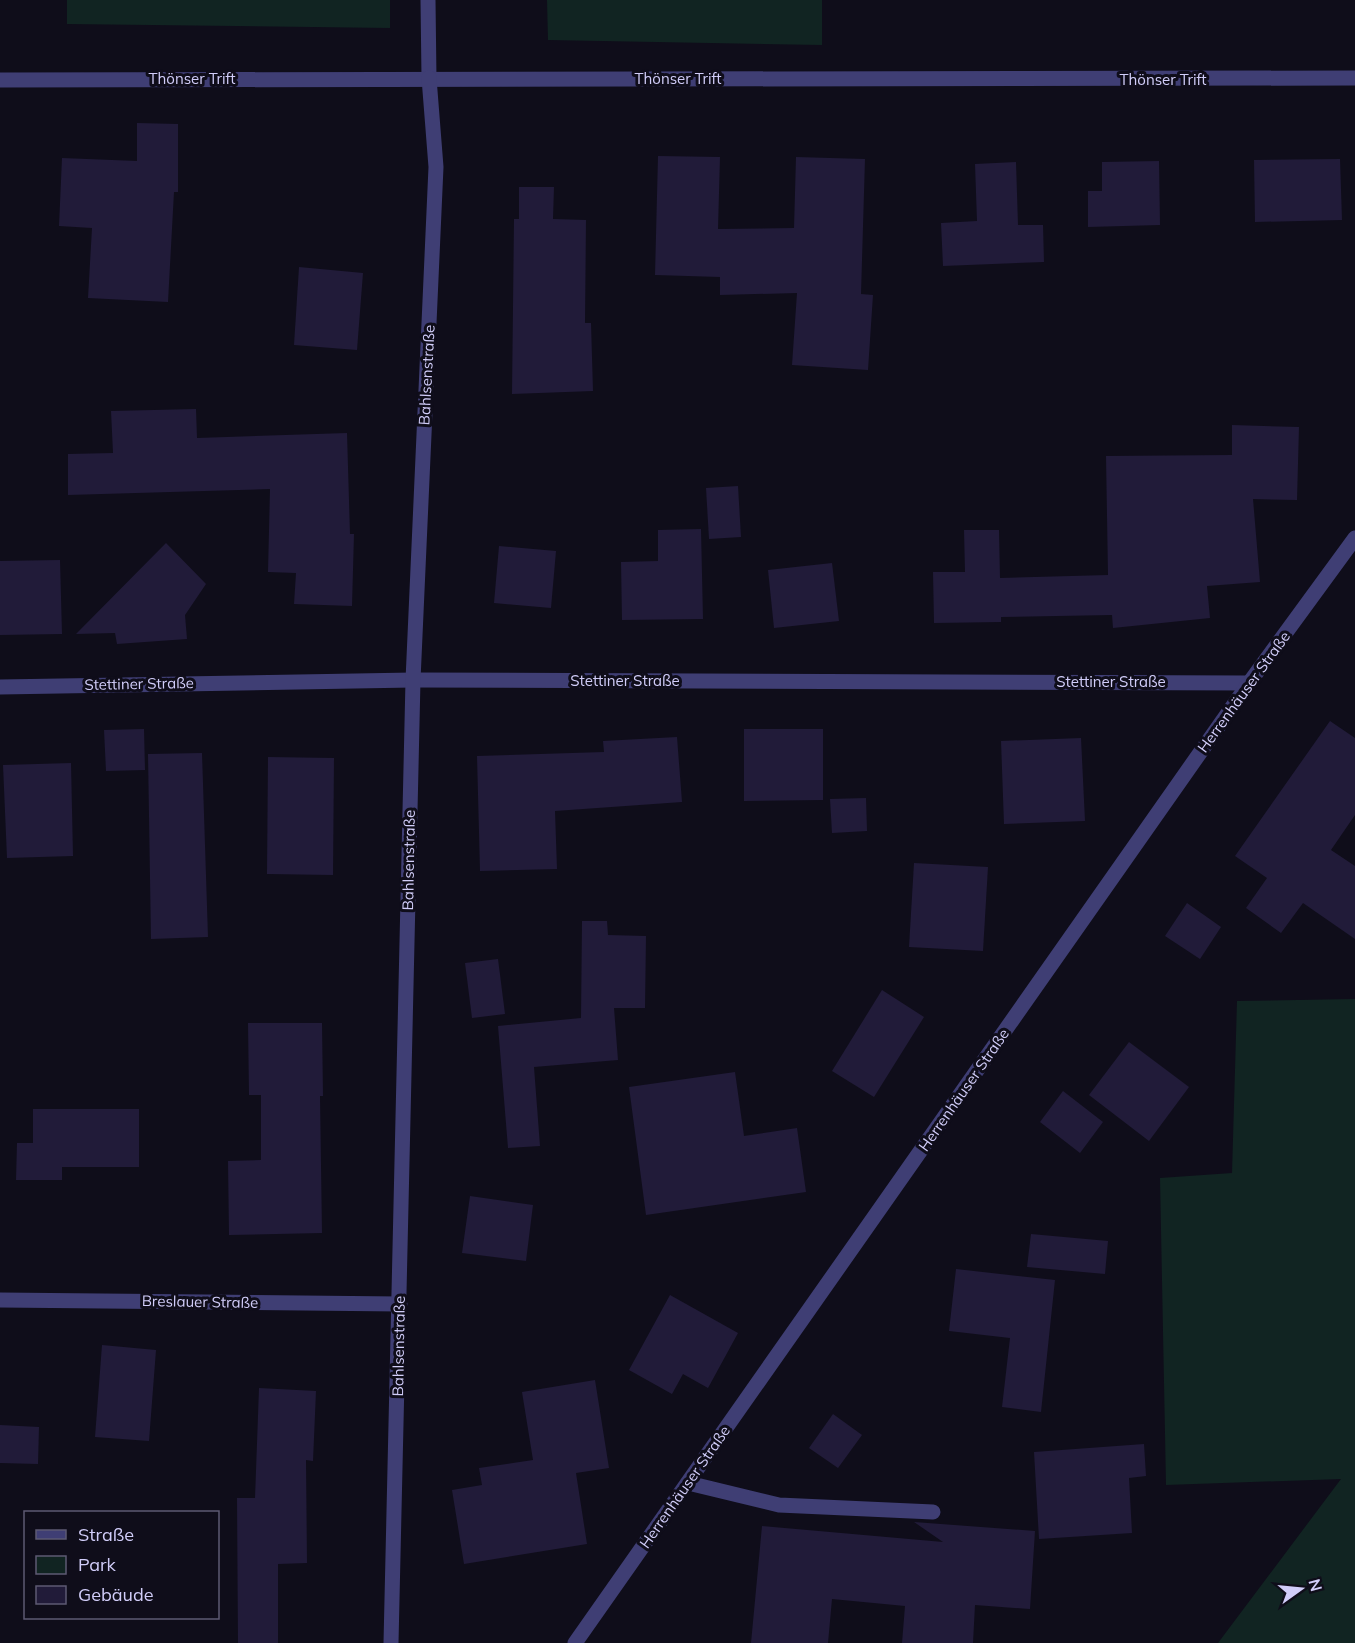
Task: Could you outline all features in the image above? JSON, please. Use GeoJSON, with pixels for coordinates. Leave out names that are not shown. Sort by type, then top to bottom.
{"type":"FeatureCollection","features":[{"type":"Feature","properties":{"kind":"street","name":"Bahlsenstraße"},"geometry":{"type":"LineString","coordinates":[[391,1643],[413,680],[436,166],[429,78],[428,0]]}},
{"type":"Feature","properties":{"kind":"street","name":"Thönser Trift"},"geometry":{"type":"LineString","coordinates":[[0,80],[1355,78]]}},
{"type":"Feature","properties":{"kind":"street","name":"Herrenhäuser Straße"},"geometry":{"type":"LineString","coordinates":[[576,1643],[1249,683],[1355,538]]}},
{"type":"Feature","properties":{"kind":"street","name":"Stettiner Straße"},"geometry":{"type":"LineString","coordinates":[[0,687],[413,680],[1249,683]]}},
{"type":"Feature","properties":{"kind":"street","name":"Breslauer Straße"},"geometry":{"type":"LineString","coordinates":[[0,1300],[400,1304]]}},
{"type":"Feature","properties":{"kind":"street"},"geometry":{"type":"LineString","coordinates":[[688,1483],[779,1505],[933,1512]]}},
{"type":"Feature","properties":{"kind":"green space"},"geometry":{"type":"Polygon","coordinates":[[[67,0],[390,0],[390,28],[67,24],[67,0]]]}},
{"type":"Feature","properties":{"kind":"green space"},"geometry":{"type":"Polygon","coordinates":[[[547,0],[822,0],[822,45],[548,40],[547,0]]]}},
{"type":"Feature","properties":{"kind":"green space"},"geometry":{"type":"Polygon","coordinates":[[[1355,999],[1355,1643],[1218,1643],[1341,1479],[1166,1485],[1160,1178],[1232,1173],[1237,1001],[1355,999]]]}},
{"type":"Feature","properties":{"kind":"building"},"geometry":{"type":"Polygon","coordinates":[[[137,123],[178,124],[178,192],[174,192],[168,302],[88,298],[92,228],[59,226],[62,158],[137,161],[137,123]]]}},
{"type":"Feature","properties":{"kind":"building"},"geometry":{"type":"Polygon","coordinates":[[[658,156],[720,157],[718,229],[794,228],[796,157],[865,159],[861,294],[873,295],[868,370],[792,365],[797,293],[720,295],[720,277],[655,275],[658,156]]]}},
{"type":"Feature","properties":{"kind":"building"},"geometry":{"type":"Polygon","coordinates":[[[1340,159],[1342,220],[1255,222],[1254,160],[1340,159]]]}},
{"type":"Feature","properties":{"kind":"building"},"geometry":{"type":"Polygon","coordinates":[[[1159,161],[1160,225],[1088,227],[1088,191],[1102,191],[1102,162],[1159,161]]]}},
{"type":"Feature","properties":{"kind":"building"},"geometry":{"type":"Polygon","coordinates":[[[1016,162],[1018,225],[1043,225],[1044,262],[943,266],[941,223],[977,221],[975,164],[1016,162]]]}},
{"type":"Feature","properties":{"kind":"building"},"geometry":{"type":"Polygon","coordinates":[[[519,187],[554,187],[553,219],[586,220],[585,323],[591,323],[593,391],[512,394],[514,219],[519,219],[519,187]]]}},
{"type":"Feature","properties":{"kind":"building"},"geometry":{"type":"Polygon","coordinates":[[[299,267],[363,273],[357,350],[294,345],[299,267]]]}},
{"type":"Feature","properties":{"kind":"building"},"geometry":{"type":"Polygon","coordinates":[[[196,409],[197,438],[347,433],[350,534],[354,534],[352,606],[294,604],[296,573],[268,572],[270,489],[68,495],[68,454],[113,453],[111,411],[196,409]]]}},
{"type":"Feature","properties":{"kind":"building"},"geometry":{"type":"Polygon","coordinates":[[[1232,425],[1299,427],[1297,500],[1253,499],[1260,582],[1207,586],[1210,618],[1113,628],[1112,615],[1001,617],[1001,622],[934,623],[933,572],[965,572],[964,530],[999,530],[1000,578],[1108,575],[1106,456],[1232,455],[1232,425]]]}},
{"type":"Feature","properties":{"kind":"building"},"geometry":{"type":"Polygon","coordinates":[[[738,486],[741,537],[709,539],[706,488],[738,486]]]}},
{"type":"Feature","properties":{"kind":"building"},"geometry":{"type":"Polygon","coordinates":[[[701,529],[703,619],[622,620],[621,562],[658,561],[658,530],[701,529]]]}},
{"type":"Feature","properties":{"kind":"building"},"geometry":{"type":"Polygon","coordinates":[[[166,543],[206,584],[185,615],[187,639],[117,644],[115,633],[76,634],[166,543]]]}},
{"type":"Feature","properties":{"kind":"building"},"geometry":{"type":"Polygon","coordinates":[[[499,546],[556,551],[551,608],[494,603],[499,546]]]}},
{"type":"Feature","properties":{"kind":"building"},"geometry":{"type":"Polygon","coordinates":[[[60,560],[62,634],[0,635],[0,561],[60,560]]]}},
{"type":"Feature","properties":{"kind":"building"},"geometry":{"type":"Polygon","coordinates":[[[832,563],[839,621],[774,628],[768,570],[832,563]]]}},
{"type":"Feature","properties":{"kind":"building"},"geometry":{"type":"Polygon","coordinates":[[[1330,721],[1355,738],[1355,815],[1331,850],[1355,866],[1355,939],[1303,903],[1281,933],[1246,908],[1267,878],[1235,856],[1330,721]]]}},
{"type":"Feature","properties":{"kind":"building"},"geometry":{"type":"Polygon","coordinates":[[[144,729],[145,770],[106,771],[104,730],[144,729]]]}},
{"type":"Feature","properties":{"kind":"building"},"geometry":{"type":"Polygon","coordinates":[[[744,729],[823,729],[823,800],[744,801],[744,729]]]}},
{"type":"Feature","properties":{"kind":"building"},"geometry":{"type":"Polygon","coordinates":[[[677,737],[682,802],[555,811],[557,869],[480,871],[477,756],[604,752],[603,741],[677,737]]]}},
{"type":"Feature","properties":{"kind":"building"},"geometry":{"type":"Polygon","coordinates":[[[1081,738],[1085,821],[1004,824],[1001,741],[1081,738]]]}},
{"type":"Feature","properties":{"kind":"building"},"geometry":{"type":"Polygon","coordinates":[[[202,753],[208,937],[151,939],[148,754],[202,753]]]}},
{"type":"Feature","properties":{"kind":"building"},"geometry":{"type":"Polygon","coordinates":[[[268,757],[334,758],[333,875],[267,874],[268,757]]]}},
{"type":"Feature","properties":{"kind":"building"},"geometry":{"type":"Polygon","coordinates":[[[71,763],[73,856],[7,858],[3,765],[71,763]]]}},
{"type":"Feature","properties":{"kind":"building"},"geometry":{"type":"Polygon","coordinates":[[[866,798],[867,831],[832,833],[830,799],[866,798]]]}},
{"type":"Feature","properties":{"kind":"building"},"geometry":{"type":"Polygon","coordinates":[[[914,863],[988,867],[983,951],[909,947],[914,863]]]}},
{"type":"Feature","properties":{"kind":"building"},"geometry":{"type":"Polygon","coordinates":[[[1187,903],[1221,927],[1200,959],[1165,936],[1187,903]]]}},
{"type":"Feature","properties":{"kind":"building"},"geometry":{"type":"Polygon","coordinates":[[[582,921],[607,921],[608,935],[646,936],[645,1008],[614,1008],[618,1060],[534,1067],[540,1146],[508,1148],[498,1026],[581,1018],[582,921]]]}},
{"type":"Feature","properties":{"kind":"building"},"geometry":{"type":"Polygon","coordinates":[[[498,959],[505,1014],[472,1018],[465,963],[498,959]]]}},
{"type":"Feature","properties":{"kind":"building"},"geometry":{"type":"Polygon","coordinates":[[[882,990],[924,1017],[874,1097],[832,1071],[882,990]]]}},
{"type":"Feature","properties":{"kind":"building"},"geometry":{"type":"Polygon","coordinates":[[[248,1023],[322,1023],[323,1096],[320,1096],[322,1233],[229,1235],[228,1161],[261,1160],[261,1095],[249,1095],[248,1023]]]}},
{"type":"Feature","properties":{"kind":"building"},"geometry":{"type":"Polygon","coordinates":[[[1129,1042],[1189,1087],[1149,1141],[1089,1095],[1129,1042]]]}},
{"type":"Feature","properties":{"kind":"building"},"geometry":{"type":"Polygon","coordinates":[[[735,1072],[744,1136],[797,1128],[806,1192],[646,1215],[629,1087],[735,1072]]]}},
{"type":"Feature","properties":{"kind":"building"},"geometry":{"type":"Polygon","coordinates":[[[1063,1091],[1103,1122],[1080,1153],[1040,1122],[1063,1091]]]}},
{"type":"Feature","properties":{"kind":"building"},"geometry":{"type":"Polygon","coordinates":[[[33,1109],[139,1109],[139,1167],[62,1167],[62,1180],[16,1180],[17,1143],[33,1143],[33,1109]]]}},
{"type":"Feature","properties":{"kind":"building"},"geometry":{"type":"Polygon","coordinates":[[[470,1196],[533,1205],[526,1261],[462,1253],[470,1196]]]}},
{"type":"Feature","properties":{"kind":"building"},"geometry":{"type":"Polygon","coordinates":[[[1031,1234],[1108,1241],[1105,1274],[1027,1267],[1031,1234]]]}},
{"type":"Feature","properties":{"kind":"building"},"geometry":{"type":"Polygon","coordinates":[[[956,1269],[1055,1280],[1041,1412],[1002,1407],[1010,1338],[949,1331],[956,1269]]]}},
{"type":"Feature","properties":{"kind":"building"},"geometry":{"type":"Polygon","coordinates":[[[670,1295],[738,1333],[708,1388],[683,1374],[672,1394],[629,1370],[670,1295]]]}},
{"type":"Feature","properties":{"kind":"building"},"geometry":{"type":"Polygon","coordinates":[[[102,1345],[156,1350],[149,1441],[95,1437],[102,1345]]]}},
{"type":"Feature","properties":{"kind":"building"},"geometry":{"type":"Polygon","coordinates":[[[595,1380],[609,1468],[576,1473],[587,1544],[464,1564],[452,1490],[482,1485],[479,1468],[533,1460],[522,1392],[595,1380]]]}},
{"type":"Feature","properties":{"kind":"building"},"geometry":{"type":"Polygon","coordinates":[[[259,1388],[316,1391],[313,1461],[306,1460],[307,1563],[278,1564],[278,1643],[238,1643],[237,1498],[255,1498],[259,1388]]]}},
{"type":"Feature","properties":{"kind":"building"},"geometry":{"type":"Polygon","coordinates":[[[833,1414],[862,1435],[838,1468],[809,1448],[833,1414]]]}},
{"type":"Feature","properties":{"kind":"building"},"geometry":{"type":"Polygon","coordinates":[[[0,1425],[39,1427],[38,1464],[0,1463],[0,1425]]]}},
{"type":"Feature","properties":{"kind":"building"},"geometry":{"type":"Polygon","coordinates":[[[1144,1444],[1146,1476],[1129,1478],[1132,1533],[1039,1539],[1034,1452],[1144,1444]]]}},
{"type":"Feature","properties":{"kind":"building"},"geometry":{"type":"Polygon","coordinates":[[[914,1522],[1035,1531],[1030,1609],[975,1605],[973,1643],[902,1643],[905,1606],[832,1599],[828,1643],[751,1643],[762,1526],[943,1542],[914,1522]]]}}]}
